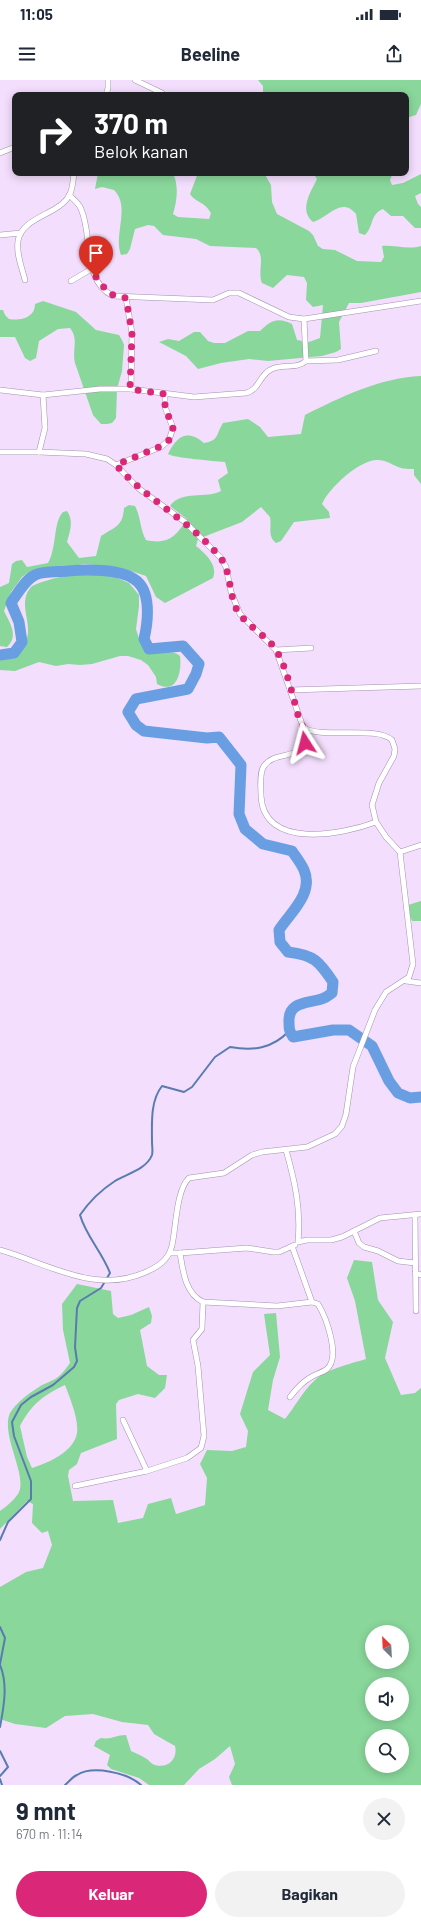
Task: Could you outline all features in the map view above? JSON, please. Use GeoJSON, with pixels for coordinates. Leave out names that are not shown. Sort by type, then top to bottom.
{"type":"FeatureCollection","features":[{"type":"Feature","properties":{"kind":"street"},"geometry":{"type":"LineString","coordinates":[[107,92],[108,80]]}},
{"type":"Feature","properties":{"kind":"street"},"geometry":{"type":"LineString","coordinates":[[135,80],[160,92]]}},
{"type":"Feature","properties":{"kind":"street"},"geometry":{"type":"LineString","coordinates":[[0,153],[12,149]]}},
{"type":"Feature","properties":{"kind":"street"},"geometry":{"type":"LineString","coordinates":[[25,280],[18,249],[18,240],[21,233],[31,223],[61,203],[69,195],[73,184],[74,176]]}},
{"type":"Feature","properties":{"kind":"street"},"geometry":{"type":"LineString","coordinates":[[69,195],[76,202],[84,216],[93,268],[102,286],[109,294],[126,298],[213,300],[229,293],[239,292],[289,317],[304,319],[421,300]]}},
{"type":"Feature","properties":{"kind":"street"},"geometry":{"type":"LineString","coordinates":[[0,236],[21,233]]}},
{"type":"Feature","properties":{"kind":"street"},"geometry":{"type":"LineString","coordinates":[[71,281],[93,268]]}},
{"type":"Feature","properties":{"kind":"street"},"geometry":{"type":"LineString","coordinates":[[126,298],[132,333],[130,389]]}},
{"type":"Feature","properties":{"kind":"street"},"geometry":{"type":"LineString","coordinates":[[304,319],[306,361]]}},
{"type":"Feature","properties":{"kind":"street"},"geometry":{"type":"LineString","coordinates":[[0,390],[43,394],[100,389],[130,389],[194,397],[246,393],[254,390],[266,372],[271,369],[301,364],[306,361],[338,360],[376,351]]}},
{"type":"Feature","properties":{"kind":"street"},"geometry":{"type":"LineString","coordinates":[[39,452],[45,428],[43,394]]}},
{"type":"Feature","properties":{"kind":"street"},"geometry":{"type":"LineString","coordinates":[[116,465],[161,446],[169,440],[173,428],[165,407],[165,394]]}},
{"type":"Feature","properties":{"kind":"street"},"geometry":{"type":"LineString","coordinates":[[0,452],[39,452],[96,456],[107,459],[116,465],[138,488],[185,522],[221,558],[226,567],[231,592],[240,614],[276,650],[303,727],[308,731],[382,735],[392,740],[395,750],[394,756],[379,783],[372,805],[376,822],[386,837],[400,852],[412,964],[411,971],[406,981],[386,992],[375,1010],[351,1075],[346,1114],[342,1126],[335,1134],[317,1144],[286,1150],[262,1152],[252,1155],[224,1173],[193,1177],[186,1181],[179,1203],[171,1253],[160,1265],[124,1281],[99,1281],[79,1277],[0,1250]]}},
{"type":"Feature","properties":{"kind":"street"},"geometry":{"type":"LineString","coordinates":[[276,650],[311,648]]}},
{"type":"Feature","properties":{"kind":"street"},"geometry":{"type":"LineString","coordinates":[[290,690],[421,686]]}},
{"type":"Feature","properties":{"kind":"street"},"geometry":{"type":"LineString","coordinates":[[308,731],[305,743],[301,749],[271,760],[264,767],[262,773],[261,796],[262,806],[269,818],[293,834],[344,832],[376,822]]}},
{"type":"Feature","properties":{"kind":"street"},"geometry":{"type":"LineString","coordinates":[[400,852],[421,845]]}},
{"type":"Feature","properties":{"kind":"street"},"geometry":{"type":"LineString","coordinates":[[406,981],[421,983]]}},
{"type":"Feature","properties":{"kind":"street"},"geometry":{"type":"LineString","coordinates":[[286,1150],[298,1193],[298,1242]]}},
{"type":"Feature","properties":{"kind":"street"},"geometry":{"type":"LineString","coordinates":[[171,1253],[247,1248],[279,1252],[298,1242],[307,1240],[331,1240],[354,1232],[380,1218],[418,1215],[415,1263],[416,1312]]}},
{"type":"Feature","properties":{"kind":"street"},"geometry":{"type":"LineString","coordinates":[[354,1232],[359,1243],[364,1247],[378,1251],[398,1261],[415,1263]]}},
{"type":"Feature","properties":{"kind":"street"},"geometry":{"type":"LineString","coordinates":[[292,1246],[312,1302]]}},
{"type":"Feature","properties":{"kind":"street"},"geometry":{"type":"LineString","coordinates":[[180,1253],[188,1285],[196,1298],[203,1302],[277,1306],[312,1302],[318,1304],[330,1335],[332,1360],[326,1370],[306,1380],[290,1397]]}},
{"type":"Feature","properties":{"kind":"street"},"geometry":{"type":"LineString","coordinates":[[415,1273],[421,1275]]}},
{"type":"Feature","properties":{"kind":"street"},"geometry":{"type":"LineString","coordinates":[[75,1486],[147,1471],[193,1455],[201,1448],[204,1436],[198,1366],[193,1340],[202,1329],[203,1302]]}},
{"type":"Feature","properties":{"kind":"street"},"geometry":{"type":"LineString","coordinates":[[122,1420],[147,1471]]}},
{"type":"Feature","properties":{"kind":"green space"},"geometry":{"type":"Polygon","coordinates":[[[258,80],[421,80],[421,104],[416,115],[409,117],[409,92],[263,92],[263,86],[258,80]]]}},
{"type":"Feature","properties":{"kind":"green space"},"geometry":{"type":"Polygon","coordinates":[[[421,174],[421,193],[415,196],[421,207],[421,228],[415,228],[403,216],[391,216],[383,209],[376,214],[368,232],[365,235],[359,233],[356,214],[345,207],[334,210],[319,220],[313,222],[309,217],[306,207],[307,201],[317,179],[315,176],[392,176],[390,180],[392,185],[403,183],[421,174]]]}},
{"type":"Feature","properties":{"kind":"green space"},"geometry":{"type":"Polygon","coordinates":[[[97,176],[174,176],[177,194],[173,214],[178,217],[209,219],[211,213],[208,209],[190,194],[197,176],[266,176],[271,185],[272,202],[277,214],[309,231],[313,235],[318,246],[323,249],[335,250],[357,261],[381,262],[384,257],[382,246],[412,248],[421,246],[421,292],[361,303],[349,303],[339,322],[341,349],[336,352],[322,356],[268,361],[249,359],[221,363],[198,369],[186,356],[159,342],[168,339],[179,341],[194,332],[200,332],[208,341],[214,343],[225,343],[248,331],[260,331],[271,322],[279,320],[292,324],[297,340],[309,342],[320,338],[323,305],[313,307],[306,300],[307,283],[304,277],[287,275],[273,288],[262,283],[260,274],[261,260],[259,251],[256,248],[210,246],[196,239],[163,235],[154,226],[148,225],[135,229],[130,249],[127,254],[121,255],[119,239],[122,213],[119,197],[114,190],[102,187],[95,189],[97,176]]]}},
{"type":"Feature","properties":{"kind":"green space"},"geometry":{"type":"Polygon","coordinates":[[[43,301],[76,312],[96,330],[119,335],[122,340],[124,345],[122,371],[117,389],[116,418],[112,423],[101,424],[93,415],[75,363],[75,340],[73,332],[70,328],[58,329],[39,341],[36,358],[30,361],[25,358],[15,337],[0,337],[0,310],[3,310],[9,319],[22,319],[26,318],[32,313],[35,304],[43,301]]]}},
{"type":"Feature","properties":{"kind":"green space"},"geometry":{"type":"Polygon","coordinates":[[[421,376],[421,484],[414,475],[414,469],[400,468],[381,460],[363,464],[354,469],[338,483],[326,497],[322,504],[329,512],[330,518],[294,522],[281,541],[276,543],[271,534],[270,517],[261,507],[242,522],[198,539],[196,546],[210,560],[214,569],[213,578],[165,603],[156,597],[146,576],[122,568],[85,564],[55,568],[49,567],[26,574],[11,592],[4,611],[12,629],[13,634],[11,643],[7,647],[0,646],[0,587],[9,583],[12,564],[16,561],[22,560],[27,567],[48,563],[53,550],[58,522],[63,512],[67,511],[71,522],[67,542],[79,558],[96,556],[101,536],[114,528],[120,522],[124,508],[129,505],[135,506],[146,540],[165,540],[175,535],[187,519],[170,506],[175,501],[187,496],[209,494],[221,491],[218,480],[228,473],[225,462],[186,458],[168,454],[175,443],[183,436],[192,436],[204,443],[209,442],[215,439],[223,423],[248,419],[260,427],[268,437],[301,434],[305,415],[319,408],[346,395],[375,384],[390,380],[421,376]]]}},
{"type":"Feature","properties":{"kind":"green space"},"geometry":{"type":"Polygon","coordinates":[[[79,573],[108,574],[129,583],[139,595],[136,629],[143,647],[151,654],[170,652],[180,656],[179,675],[174,684],[169,687],[164,687],[157,684],[156,677],[148,665],[141,660],[128,656],[120,656],[92,664],[68,664],[56,666],[39,662],[15,671],[0,670],[0,658],[11,657],[19,653],[26,640],[28,626],[25,603],[27,592],[31,587],[46,581],[79,573]]]}},
{"type":"Feature","properties":{"kind":"green space"},"geometry":{"type":"Polygon","coordinates":[[[421,901],[421,921],[412,921],[408,911],[408,905],[421,901]]]}},
{"type":"Feature","properties":{"kind":"green space"},"geometry":{"type":"Polygon","coordinates":[[[354,1260],[372,1262],[378,1300],[393,1322],[385,1358],[401,1395],[415,1393],[421,1388],[421,1785],[232,1785],[229,1777],[235,1764],[230,1746],[215,1759],[199,1769],[184,1785],[149,1785],[139,1778],[111,1769],[107,1765],[110,1755],[94,1746],[96,1741],[101,1738],[126,1735],[131,1751],[148,1760],[152,1764],[160,1766],[168,1764],[174,1758],[176,1750],[175,1746],[154,1734],[148,1725],[122,1722],[93,1714],[65,1716],[46,1728],[15,1724],[0,1719],[0,1587],[26,1572],[43,1568],[52,1545],[48,1531],[42,1533],[32,1523],[33,1504],[27,1501],[0,1529],[0,1511],[16,1497],[20,1487],[20,1477],[11,1444],[8,1422],[10,1413],[19,1402],[35,1389],[58,1377],[70,1363],[63,1330],[62,1304],[77,1284],[111,1291],[113,1314],[118,1318],[131,1315],[149,1307],[152,1316],[151,1323],[140,1330],[147,1366],[159,1375],[167,1375],[165,1388],[155,1398],[138,1394],[119,1400],[116,1404],[117,1439],[81,1453],[77,1464],[69,1470],[68,1476],[73,1501],[113,1500],[118,1523],[143,1518],[148,1504],[171,1498],[176,1514],[205,1505],[207,1478],[200,1464],[207,1450],[232,1451],[246,1447],[248,1431],[240,1414],[253,1372],[270,1355],[264,1314],[276,1313],[280,1357],[273,1380],[268,1410],[285,1419],[306,1390],[319,1377],[338,1367],[366,1359],[355,1301],[347,1278],[354,1260]],[[65,1385],[38,1401],[20,1426],[27,1457],[32,1468],[59,1456],[71,1446],[75,1440],[77,1433],[77,1422],[72,1402],[65,1385]]]}},
{"type":"Feature","properties":{"kind":"waterway"},"geometry":{"type":"LineString","coordinates":[[0,655],[14,653],[22,642],[19,622],[11,603],[31,577],[42,573],[51,572],[102,570],[120,573],[134,579],[140,584],[146,598],[147,624],[144,639],[149,649],[183,646],[199,664],[196,674],[188,689],[136,699],[128,712],[136,725],[144,731],[207,738],[219,737],[241,765],[239,814],[245,829],[263,844],[292,851],[304,870],[306,878],[304,894],[300,902],[279,930],[280,942],[288,952],[304,955],[315,960],[324,969],[333,982],[332,993],[324,998],[296,1006],[292,1010],[289,1022],[293,1037],[333,1030],[349,1030],[372,1046],[389,1081],[398,1093],[410,1098],[421,1097]]}},
{"type":"Feature","properties":{"kind":"waterway"},"geometry":{"type":"LineString","coordinates":[[0,1540],[8,1522],[31,1499],[31,1481],[14,1436],[12,1422],[21,1405],[31,1397],[53,1385],[74,1367],[77,1361],[75,1347],[77,1308],[80,1301],[101,1288],[110,1273],[107,1265],[86,1230],[80,1215],[91,1201],[105,1188],[115,1181],[141,1168],[149,1160],[152,1155],[152,1120],[155,1099],[162,1086],[184,1092],[192,1087],[215,1057],[230,1047],[247,1049],[262,1047],[276,1042],[289,1031]]}},
{"type":"Feature","properties":{"kind":"waterway"},"geometry":{"type":"LineString","coordinates":[[0,1627],[5,1638],[0,1664]]}},
{"type":"Feature","properties":{"kind":"waterway"},"geometry":{"type":"LineString","coordinates":[[0,1665],[5,1687],[0,1727]]}},
{"type":"Feature","properties":{"kind":"waterway"},"geometry":{"type":"LineString","coordinates":[[0,1751],[8,1767],[0,1776]]}},
{"type":"Feature","properties":{"kind":"waterway"},"geometry":{"type":"LineString","coordinates":[[65,1785],[77,1775],[92,1771],[119,1774],[128,1777],[141,1785]]}},
{"type":"Feature","properties":{"kind":"waterway"},"geometry":{"type":"LineString","coordinates":[[0,1779],[2,1785]]}},
{"type":"Feature","properties":{"kind":"route"},"geometry":{"type":"LineString","coordinates":[[96,277],[105,291],[109,294],[126,298],[132,333],[132,370],[130,389],[165,394],[165,407],[172,422],[173,428],[169,440],[161,446],[134,459],[116,465],[138,488],[185,522],[221,558],[226,567],[236,608],[244,619],[276,650],[284,669],[300,722],[308,731],[305,743]]}}]}
